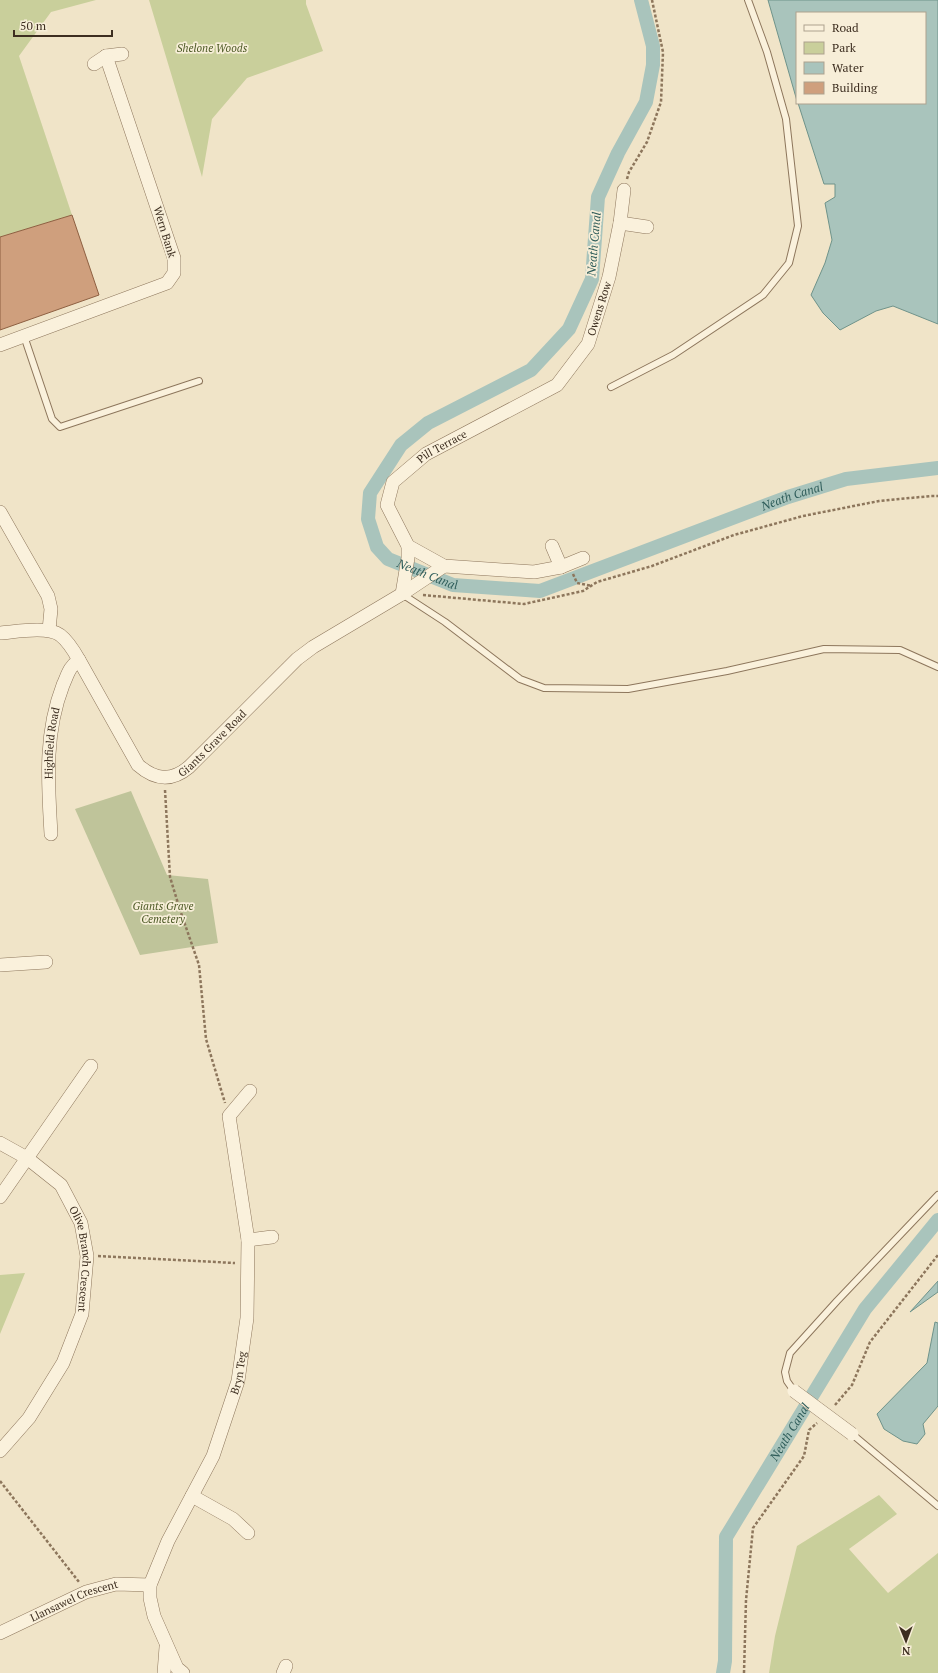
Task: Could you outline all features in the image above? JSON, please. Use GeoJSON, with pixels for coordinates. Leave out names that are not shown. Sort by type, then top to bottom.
{"type":"FeatureCollection","features":[{"type":"Feature","properties":{"kind":"street"},"geometry":{"type":"LineString","coordinates":[[94,64],[106,56],[122,54]]}},
{"type":"Feature","properties":{"kind":"street","name":"Wern Bank"},"geometry":{"type":"LineString","coordinates":[[0,345],[166,282],[174,273],[174,258],[106,56]]}},
{"type":"Feature","properties":{"kind":"street","name":"Owens Row"},"geometry":{"type":"LineString","coordinates":[[557,385],[588,344],[609,277],[620,223],[624,190]]}},
{"type":"Feature","properties":{"kind":"street"},"geometry":{"type":"LineString","coordinates":[[620,223],[647,227]]}},
{"type":"Feature","properties":{"kind":"street","name":"Pill Terrace"},"geometry":{"type":"LineString","coordinates":[[408,552],[386,505],[393,482],[426,454],[557,385]]}},
{"type":"Feature","properties":{"kind":"street"},"geometry":{"type":"LineString","coordinates":[[0,512],[48,596],[52,609],[54,632],[0,633]]}},
{"type":"Feature","properties":{"kind":"street"},"geometry":{"type":"LineString","coordinates":[[552,546],[562,568]]}},
{"type":"Feature","properties":{"kind":"street"},"geometry":{"type":"LineString","coordinates":[[402,594],[408,552],[441,568],[534,572],[562,568],[583,558]]}},
{"type":"Feature","properties":{"kind":"street","name":"Giants Grave Road"},"geometry":{"type":"LineString","coordinates":[[54,632],[70,645],[138,765],[147,773],[156,777],[180,775],[297,659],[336,632],[402,594],[419,581],[441,568]]}},
{"type":"Feature","properties":{"kind":"street","name":"Highfield Road"},"geometry":{"type":"LineString","coordinates":[[51,834],[48,749],[51,725],[58,698],[71,666],[79,660]]}},
{"type":"Feature","properties":{"kind":"street"},"geometry":{"type":"LineString","coordinates":[[0,965],[46,962]]}},
{"type":"Feature","properties":{"kind":"street"},"geometry":{"type":"LineString","coordinates":[[0,1197],[91,1066]]}},
{"type":"Feature","properties":{"kind":"street"},"geometry":{"type":"LineString","coordinates":[[229,1116],[250,1091]]}},
{"type":"Feature","properties":{"kind":"street","name":"Bryn Teg"},"geometry":{"type":"LineString","coordinates":[[183,1673],[177,1668],[154,1616],[150,1598],[150,1585],[168,1541],[213,1456],[238,1381],[247,1318],[248,1240],[229,1116]]}},
{"type":"Feature","properties":{"kind":"street","name":"Olive Branch Crescent"},"geometry":{"type":"LineString","coordinates":[[0,1143],[27,1158],[61,1185],[81,1223],[87,1256],[82,1314],[63,1364],[29,1418],[0,1451]]}},
{"type":"Feature","properties":{"kind":"street"},"geometry":{"type":"LineString","coordinates":[[248,1240],[272,1237]]}},
{"type":"Feature","properties":{"kind":"street"},"geometry":{"type":"LineString","coordinates":[[794,1391],[852,1434]]}},
{"type":"Feature","properties":{"kind":"street"},"geometry":{"type":"LineString","coordinates":[[192,1496],[233,1519],[248,1533]]}},
{"type":"Feature","properties":{"kind":"street","name":"Llansawel Crescent"},"geometry":{"type":"LineString","coordinates":[[0,1632],[86,1592],[116,1584],[150,1585]]}},
{"type":"Feature","properties":{"kind":"street"},"geometry":{"type":"LineString","coordinates":[[164,1673],[166,1645]]}},
{"type":"Feature","properties":{"kind":"lane"},"geometry":{"type":"LineString","coordinates":[[611,387],[673,355],[763,295],[789,262],[798,226],[786,119],[767,52],[748,0]]}},
{"type":"Feature","properties":{"kind":"lane"},"geometry":{"type":"LineString","coordinates":[[24,336],[52,419],[60,428],[199,381]]}},
{"type":"Feature","properties":{"kind":"lane"},"geometry":{"type":"LineString","coordinates":[[402,594],[444,622],[520,680],[544,688],[628,689],[727,671],[824,649],[900,650],[938,667]]}},
{"type":"Feature","properties":{"kind":"lane"},"geometry":{"type":"LineString","coordinates":[[794,1391],[787,1381],[785,1372],[790,1353],[836,1301],[938,1195]]}},
{"type":"Feature","properties":{"kind":"lane"},"geometry":{"type":"LineString","coordinates":[[852,1434],[938,1506]]}},
{"type":"Feature","properties":{"kind":"path"},"geometry":{"type":"LineString","coordinates":[[624,190],[629,172],[647,142],[661,102],[663,52],[652,0]]}},
{"type":"Feature","properties":{"kind":"path"},"geometry":{"type":"LineString","coordinates":[[402,594],[524,604],[583,591],[597,582],[652,566],[734,535],[803,516],[879,500],[938,496]]}},
{"type":"Feature","properties":{"kind":"path"},"geometry":{"type":"LineString","coordinates":[[577,583],[592,586]]}},
{"type":"Feature","properties":{"kind":"path"},"geometry":{"type":"LineString","coordinates":[[165,777],[170,877],[199,965],[206,1039],[229,1116]]}},
{"type":"Feature","properties":{"kind":"path"},"geometry":{"type":"LineString","coordinates":[[87,1256],[248,1264]]}},
{"type":"Feature","properties":{"kind":"path"},"geometry":{"type":"LineString","coordinates":[[834,1406],[852,1385],[870,1342],[938,1256]]}},
{"type":"Feature","properties":{"kind":"path"},"geometry":{"type":"LineString","coordinates":[[744,1673],[746,1600],[753,1528],[804,1456],[809,1430],[819,1420]]}},
{"type":"Feature","properties":{"kind":"path"},"geometry":{"type":"LineString","coordinates":[[0,1481],[86,1592]]}},
{"type":"Feature","properties":{"kind":"green space"},"geometry":{"type":"Polygon","coordinates":[[[0,0],[96,0],[51,12],[19,56],[72,215],[0,237],[0,0]]]}},
{"type":"Feature","properties":{"kind":"green space","name":"Shelone Woods"},"geometry":{"type":"Polygon","coordinates":[[[149,0],[306,0],[306,4],[323,51],[247,78],[212,119],[202,177],[149,0]]]}},
{"type":"Feature","properties":{"kind":"green space","name":"Giants Grave Cemetery"},"geometry":{"type":"Polygon","coordinates":[[[131,791],[167,875],[208,879],[218,943],[140,955],[75,809],[131,791]]]}},
{"type":"Feature","properties":{"kind":"green space"},"geometry":{"type":"Polygon","coordinates":[[[25,1273],[0,1334],[0,1275],[25,1273]]]}},
{"type":"Feature","properties":{"kind":"green space"},"geometry":{"type":"Polygon","coordinates":[[[879,1495],[897,1514],[849,1549],[888,1593],[938,1553],[938,1673],[769,1673],[775,1636],[797,1546],[879,1495]]]}},
{"type":"Feature","properties":{"kind":"water"},"geometry":{"type":"Polygon","coordinates":[[[768,0],[938,0],[938,324],[893,306],[876,311],[840,330],[823,313],[811,295],[825,263],[832,240],[825,203],[835,197],[835,184],[824,184],[798,104],[926,104],[926,12],[796,12],[796,98],[768,0]]]}},
{"type":"Feature","properties":{"kind":"water"},"geometry":{"type":"Polygon","coordinates":[[[938,1281],[938,1292],[910,1312],[938,1281]]]}},
{"type":"Feature","properties":{"kind":"water"},"geometry":{"type":"Polygon","coordinates":[[[935,1322],[938,1323],[938,1406],[923,1424],[925,1434],[917,1444],[903,1441],[884,1429],[877,1414],[927,1363],[935,1322]]]}},
{"type":"Feature","properties":{"kind":"building"},"geometry":{"type":"Polygon","coordinates":[[[72,215],[99,295],[0,330],[0,237],[72,215]]]}},
{"type":"Feature","properties":{"kind":"waterway","name":"Neath Canal"},"geometry":{"type":"LineString","coordinates":[[641,0],[653,46],[653,65],[646,102],[618,153],[598,197],[592,279],[569,329],[531,370],[428,423],[401,445],[370,493],[368,519],[377,547],[388,559],[453,585],[540,591],[788,497],[846,479],[938,468]]}},
{"type":"Feature","properties":{"kind":"waterway","name":"Neath Canal"},"geometry":{"type":"LineString","coordinates":[[723,1673],[725,1661],[726,1537],[865,1309],[938,1220]]}}]}
